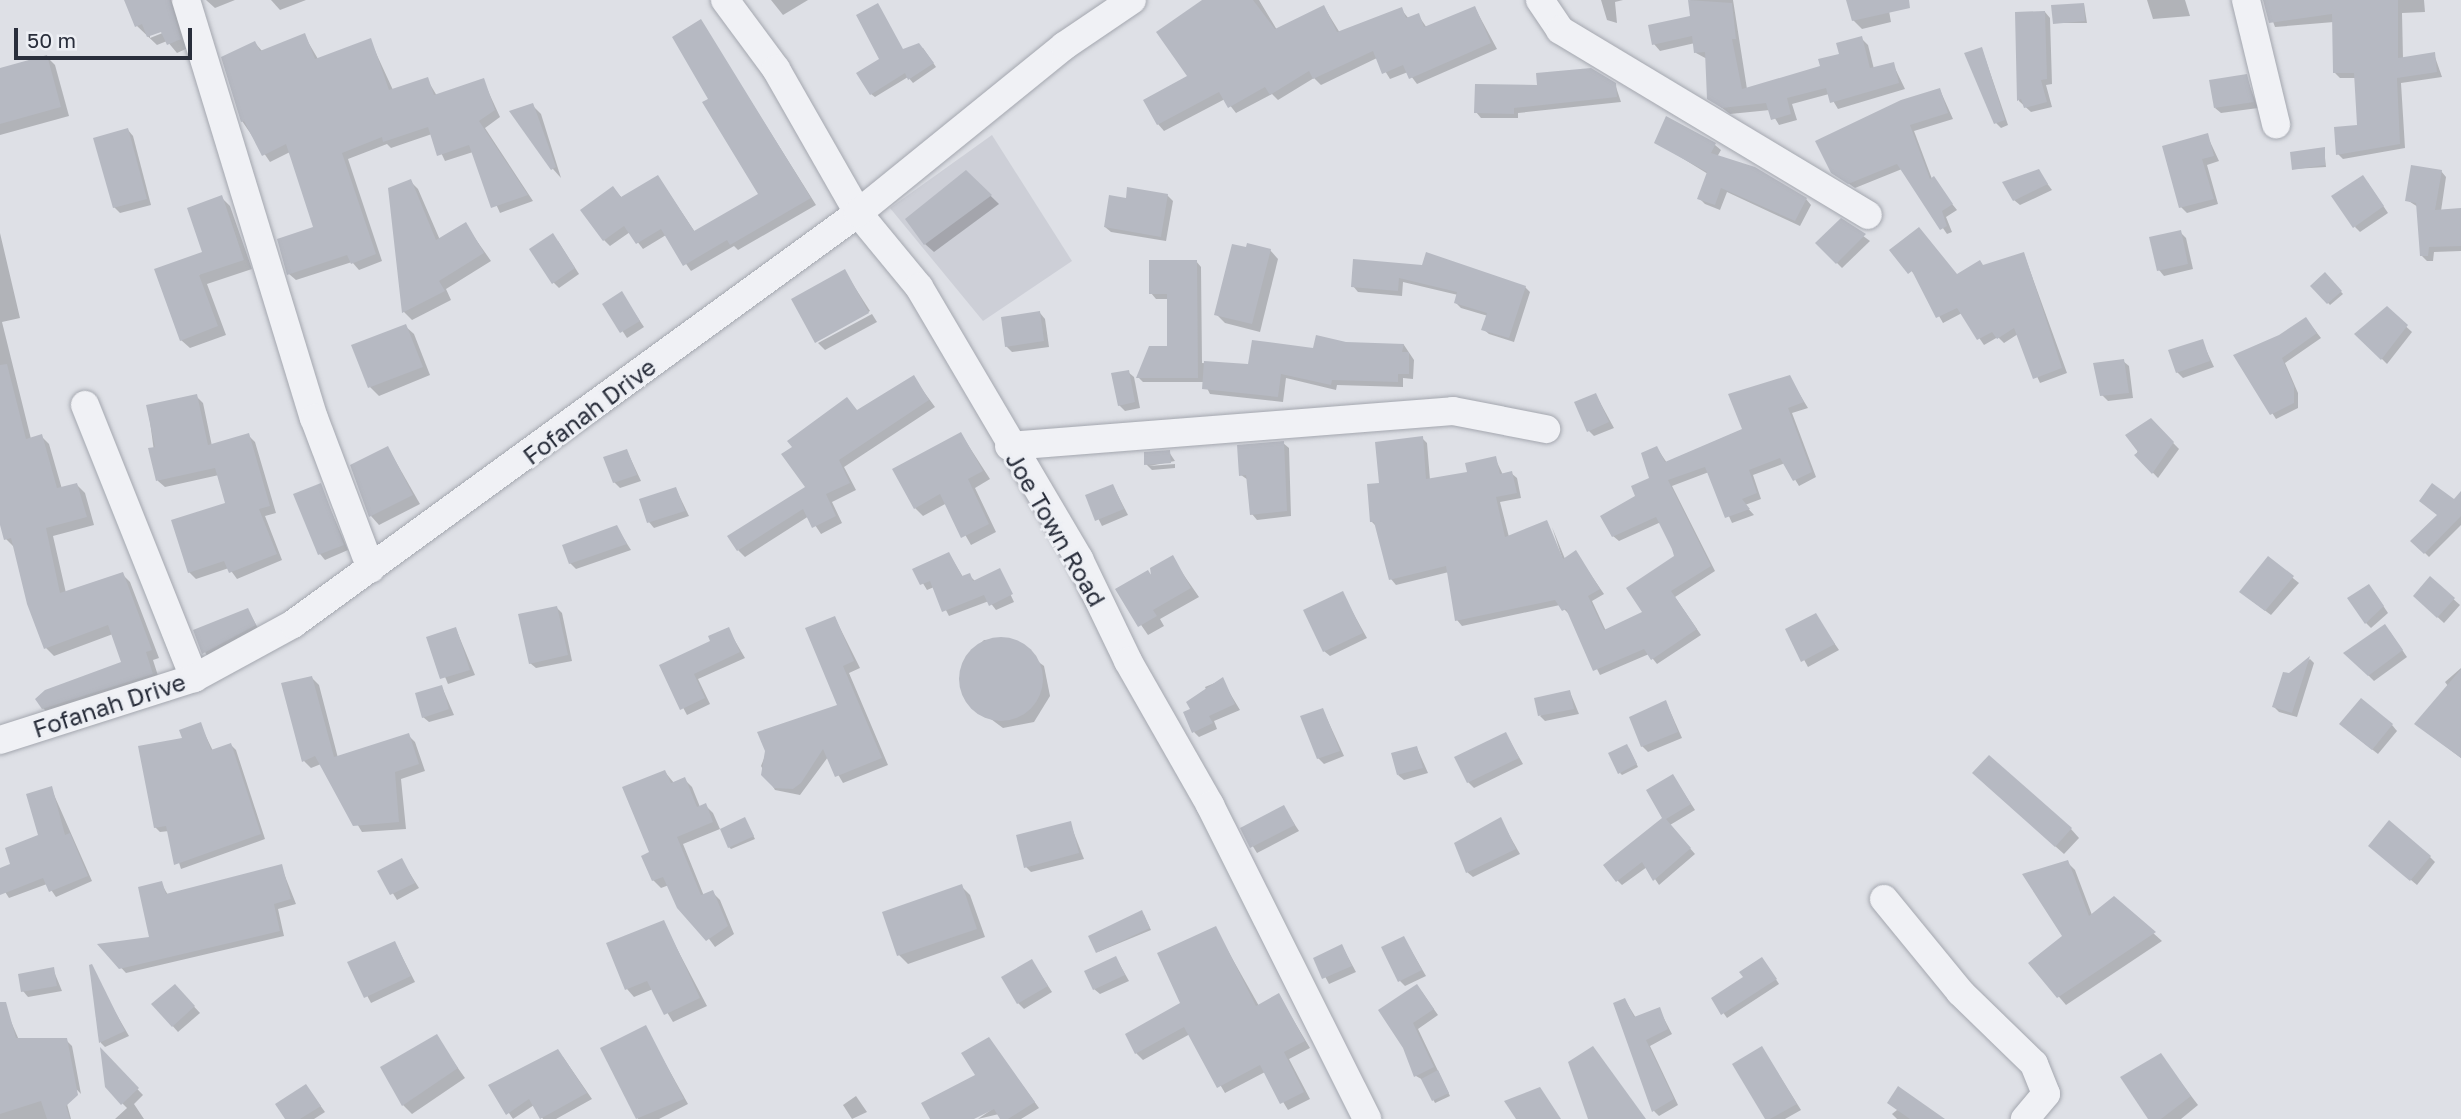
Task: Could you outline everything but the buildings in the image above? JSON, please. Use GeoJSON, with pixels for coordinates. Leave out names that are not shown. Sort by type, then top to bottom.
{"type":"FeatureCollection","features":[{"type":"Feature","properties":{"kind":"street"},"geometry":{"type":"LineString","coordinates":[[186,0],[314,418],[371,569]]}},
{"type":"Feature","properties":{"kind":"street","name":"Joe Town Road"},"geometry":{"type":"LineString","coordinates":[[725,0],[776,69],[858,213],[919,288],[1009,446],[1079,559],[1128,661],[1210,805],[1367,1119]]}},
{"type":"Feature","properties":{"kind":"street","name":"Fofanah Drive"},"geometry":{"type":"LineString","coordinates":[[0,740],[194,678],[293,624],[858,213],[1064,46],[1132,0]]}},
{"type":"Feature","properties":{"kind":"street"},"geometry":{"type":"LineString","coordinates":[[1540,0],[1560,30],[1868,215]]}},
{"type":"Feature","properties":{"kind":"street"},"geometry":{"type":"LineString","coordinates":[[2246,0],[2276,124]]}},
{"type":"Feature","properties":{"kind":"street"},"geometry":{"type":"LineString","coordinates":[[85,405],[194,678]]}},
{"type":"Feature","properties":{"kind":"street"},"geometry":{"type":"LineString","coordinates":[[1009,446],[1453,411],[1546,429]]}},
{"type":"Feature","properties":{"kind":"street"},"geometry":{"type":"LineString","coordinates":[[1884,899],[1960,992],[2034,1064],[2046,1094],[2025,1119]]}},
{"type":"Feature","properties":{"kind":"shaded area"},"geometry":{"type":"Polygon","coordinates":[[[992,135],[1072,261],[983,321],[890,208],[992,135]]]}}]}
